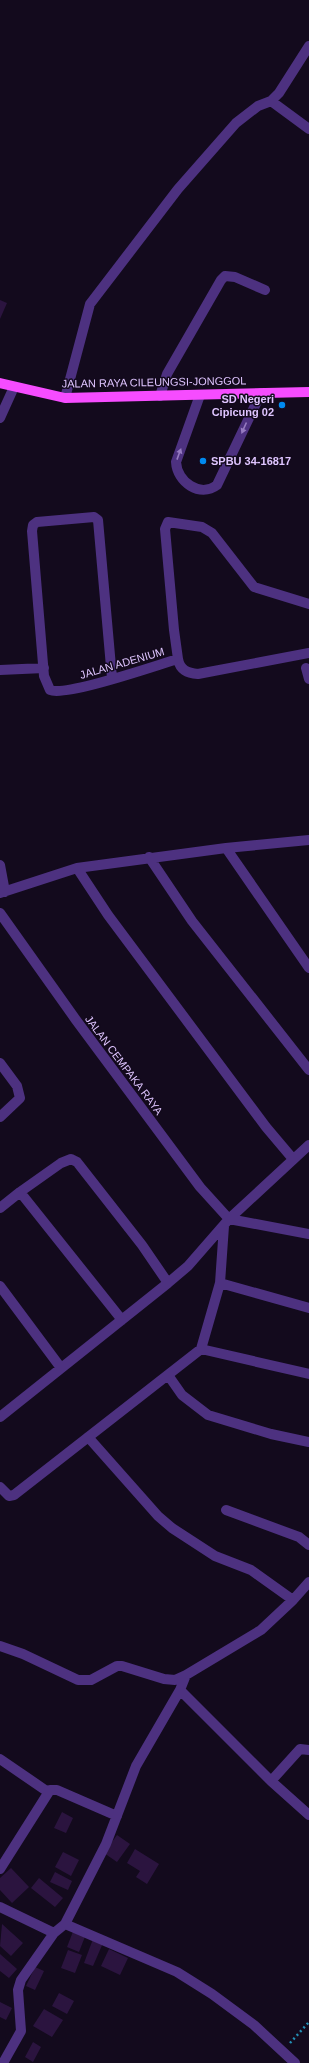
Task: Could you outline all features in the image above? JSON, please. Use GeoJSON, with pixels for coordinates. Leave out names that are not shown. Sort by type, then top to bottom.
{"type":"FeatureCollection","features":[{"type":"Feature","properties":{"kind":"main road","name":"JALAN RAYA CILEUNGSI-JONGGOL"},"geometry":{"type":"LineString","coordinates":[[0,383],[65,398],[309,392]]}},
{"type":"Feature","properties":{"kind":"street"},"geometry":{"type":"LineString","coordinates":[[65,398],[90,304],[158,213],[236,123],[258,106],[271,101],[279,93],[309,46]]}},
{"type":"Feature","properties":{"kind":"street"},"geometry":{"type":"LineString","coordinates":[[271,101],[309,129]]}},
{"type":"Feature","properties":{"kind":"street"},"geometry":{"type":"LineString","coordinates":[[160,396],[168,374],[221,280],[225,276],[235,277],[265,290]]}},
{"type":"Feature","properties":{"kind":"street"},"geometry":{"type":"LineString","coordinates":[[0,418],[14,387]]}},
{"type":"Feature","properties":{"kind":"street"},"geometry":{"type":"LineString","coordinates":[[200,395],[176,462],[177,469],[185,482],[202,491],[209,490],[218,485],[261,393]]}},
{"type":"Feature","properties":{"kind":"street"},"geometry":{"type":"LineString","coordinates":[[0,670],[44,668],[32,531],[33,525],[37,522],[94,517],[98,520],[99,524],[112,678]]}},
{"type":"Feature","properties":{"kind":"street"},"geometry":{"type":"LineString","coordinates":[[178,659],[174,630],[166,529],[168,522],[206,528],[212,533],[254,587],[309,604]]}},
{"type":"Feature","properties":{"kind":"street","name":"JALAN ADENIUM"},"geometry":{"type":"LineString","coordinates":[[44,668],[48,687],[58,692],[178,659],[180,666],[184,670],[198,674],[309,653]]}},
{"type":"Feature","properties":{"kind":"street"},"geometry":{"type":"LineString","coordinates":[[306,668],[309,679]]}},
{"type":"Feature","properties":{"kind":"street"},"geometry":{"type":"LineString","coordinates":[[2,882],[77,868],[149,857],[226,848],[308,841]]}},
{"type":"Feature","properties":{"kind":"street"},"geometry":{"type":"LineString","coordinates":[[226,848],[309,968]]}},
{"type":"Feature","properties":{"kind":"street"},"geometry":{"type":"LineString","coordinates":[[149,857],[192,921],[309,1070]]}},
{"type":"Feature","properties":{"kind":"street"},"geometry":{"type":"LineString","coordinates":[[77,868],[108,915],[293,1160]]}},
{"type":"Feature","properties":{"kind":"street","name":"JALAN CEMPAKA RAYA"},"geometry":{"type":"LineString","coordinates":[[2,917],[76,1020],[227,1223]]}},
{"type":"Feature","properties":{"kind":"street"},"geometry":{"type":"LineString","coordinates":[[0,1063],[17,1086],[20,1098],[0,1117]]}},
{"type":"Feature","properties":{"kind":"street"},"geometry":{"type":"LineString","coordinates":[[0,1417],[168,1284],[227,1223],[309,1145]]}},
{"type":"Feature","properties":{"kind":"street"},"geometry":{"type":"LineString","coordinates":[[0,1208],[61,1162],[71,1159],[76,1162],[142,1245],[168,1284]]}},
{"type":"Feature","properties":{"kind":"street"},"geometry":{"type":"LineString","coordinates":[[20,1192],[122,1320]]}},
{"type":"Feature","properties":{"kind":"street"},"geometry":{"type":"LineString","coordinates":[[227,1223],[309,1234]]}},
{"type":"Feature","properties":{"kind":"street"},"geometry":{"type":"LineString","coordinates":[[0,1487],[9,1496],[14,1495],[201,1349],[220,1283],[227,1223]]}},
{"type":"Feature","properties":{"kind":"street"},"geometry":{"type":"LineString","coordinates":[[220,1283],[309,1308]]}},
{"type":"Feature","properties":{"kind":"street"},"geometry":{"type":"LineString","coordinates":[[0,1286],[61,1368]]}},
{"type":"Feature","properties":{"kind":"street"},"geometry":{"type":"LineString","coordinates":[[201,1349],[309,1374]]}},
{"type":"Feature","properties":{"kind":"street"},"geometry":{"type":"LineString","coordinates":[[168,1376],[182,1395],[208,1415],[271,1434],[309,1442]]}},
{"type":"Feature","properties":{"kind":"street"},"geometry":{"type":"LineString","coordinates":[[88,1437],[158,1516],[172,1528],[215,1556],[251,1570],[293,1600]]}},
{"type":"Feature","properties":{"kind":"street"},"geometry":{"type":"LineString","coordinates":[[226,1510],[299,1537],[309,1545]]}},
{"type":"Feature","properties":{"kind":"street"},"geometry":{"type":"LineString","coordinates":[[0,1646],[22,1654],[78,1680],[91,1680],[117,1666],[122,1666],[164,1679],[175,1680],[186,1675],[261,1630],[293,1600],[309,1582]]}},
{"type":"Feature","properties":{"kind":"street"},"geometry":{"type":"LineString","coordinates":[[3,2063],[21,2031],[18,1990],[21,1980],[54,1933],[65,1924],[106,1844],[136,1766],[180,1690],[186,1675]]}},
{"type":"Feature","properties":{"kind":"street"},"geometry":{"type":"LineString","coordinates":[[180,1690],[271,1781],[309,1815]]}},
{"type":"Feature","properties":{"kind":"street"},"geometry":{"type":"LineString","coordinates":[[271,1781],[300,1749],[309,1750]]}},
{"type":"Feature","properties":{"kind":"street"},"geometry":{"type":"LineString","coordinates":[[0,1759],[48,1792]]}},
{"type":"Feature","properties":{"kind":"street"},"geometry":{"type":"LineString","coordinates":[[0,1869],[48,1792],[57,1790],[117,1816]]}},
{"type":"Feature","properties":{"kind":"street"},"geometry":{"type":"LineString","coordinates":[[0,1906],[54,1933]]}},
{"type":"Feature","properties":{"kind":"street"},"geometry":{"type":"LineString","coordinates":[[65,1924],[177,1972],[212,1994],[254,2025],[295,2063]]}},
{"type":"Feature","properties":{"kind":"path"},"geometry":{"type":"LineString","coordinates":[[290,2046],[289,2044],[309,2022]]}},
{"type":"Feature","properties":{"kind":"building"},"geometry":{"type":"Polygon","coordinates":[[[0,300],[7,303],[0,319],[0,300]]]}},
{"type":"Feature","properties":{"kind":"building"},"geometry":{"type":"Polygon","coordinates":[[[62,1812],[73,1818],[66,1833],[54,1828],[62,1812]]]}},
{"type":"Feature","properties":{"kind":"building"},"geometry":{"type":"Polygon","coordinates":[[[117,1835],[130,1844],[117,1862],[104,1853],[117,1835]]]}},
{"type":"Feature","properties":{"kind":"building"},"geometry":{"type":"Polygon","coordinates":[[[135,1849],[159,1864],[147,1884],[136,1877],[140,1871],[127,1863],[135,1849]]]}},
{"type":"Feature","properties":{"kind":"building"},"geometry":{"type":"Polygon","coordinates":[[[63,1852],[79,1860],[71,1876],[55,1867],[63,1852]]]}},
{"type":"Feature","properties":{"kind":"building"},"geometry":{"type":"Polygon","coordinates":[[[11,1868],[29,1887],[12,1903],[0,1890],[0,1878],[11,1868]]]}},
{"type":"Feature","properties":{"kind":"building"},"geometry":{"type":"Polygon","coordinates":[[[55,1872],[72,1881],[68,1890],[50,1882],[55,1872]]]}},
{"type":"Feature","properties":{"kind":"building"},"geometry":{"type":"Polygon","coordinates":[[[39,1878],[63,1898],[55,1907],[31,1888],[39,1878]]]}},
{"type":"Feature","properties":{"kind":"building"},"geometry":{"type":"Polygon","coordinates":[[[2,1924],[23,1943],[11,1956],[0,1946],[2,1924]]]}},
{"type":"Feature","properties":{"kind":"building"},"geometry":{"type":"Polygon","coordinates":[[[74,1929],[86,1934],[79,1952],[67,1947],[74,1929]]]}},
{"type":"Feature","properties":{"kind":"building"},"geometry":{"type":"Polygon","coordinates":[[[93,1939],[103,1943],[93,1966],[84,1963],[93,1939]]]}},
{"type":"Feature","properties":{"kind":"building"},"geometry":{"type":"Polygon","coordinates":[[[109,1949],[128,1958],[120,1975],[101,1966],[109,1949]]]}},
{"type":"Feature","properties":{"kind":"building"},"geometry":{"type":"Polygon","coordinates":[[[68,1950],[82,1955],[75,1973],[61,1968],[68,1950]]]}},
{"type":"Feature","properties":{"kind":"building"},"geometry":{"type":"Polygon","coordinates":[[[0,1954],[17,1969],[9,1978],[0,1971],[0,1954]]]}},
{"type":"Feature","properties":{"kind":"building"},"geometry":{"type":"Polygon","coordinates":[[[35,1967],[44,1971],[35,1990],[26,1986],[35,1967]]]}},
{"type":"Feature","properties":{"kind":"building"},"geometry":{"type":"Polygon","coordinates":[[[59,1993],[74,2001],[67,2014],[52,2006],[59,1993]]]}},
{"type":"Feature","properties":{"kind":"building"},"geometry":{"type":"Polygon","coordinates":[[[0,2002],[12,2008],[6,2020],[0,2017],[0,2002]]]}},
{"type":"Feature","properties":{"kind":"building"},"geometry":{"type":"Polygon","coordinates":[[[44,2009],[63,2020],[52,2037],[33,2026],[44,2009]]]}},
{"type":"Feature","properties":{"kind":"building"},"geometry":{"type":"Polygon","coordinates":[[[33,2042],[41,2047],[33,2062],[25,2057],[33,2042]]]}},
{"type":"Feature","properties":{"kind":"place","name":"SD Negeri Cipicung 02"},"geometry":{"type":"Point","coordinates":[282,405]}},
{"type":"Feature","properties":{"kind":"place","name":"SPBU 34-16817"},"geometry":{"type":"Point","coordinates":[203,461]}}]}
